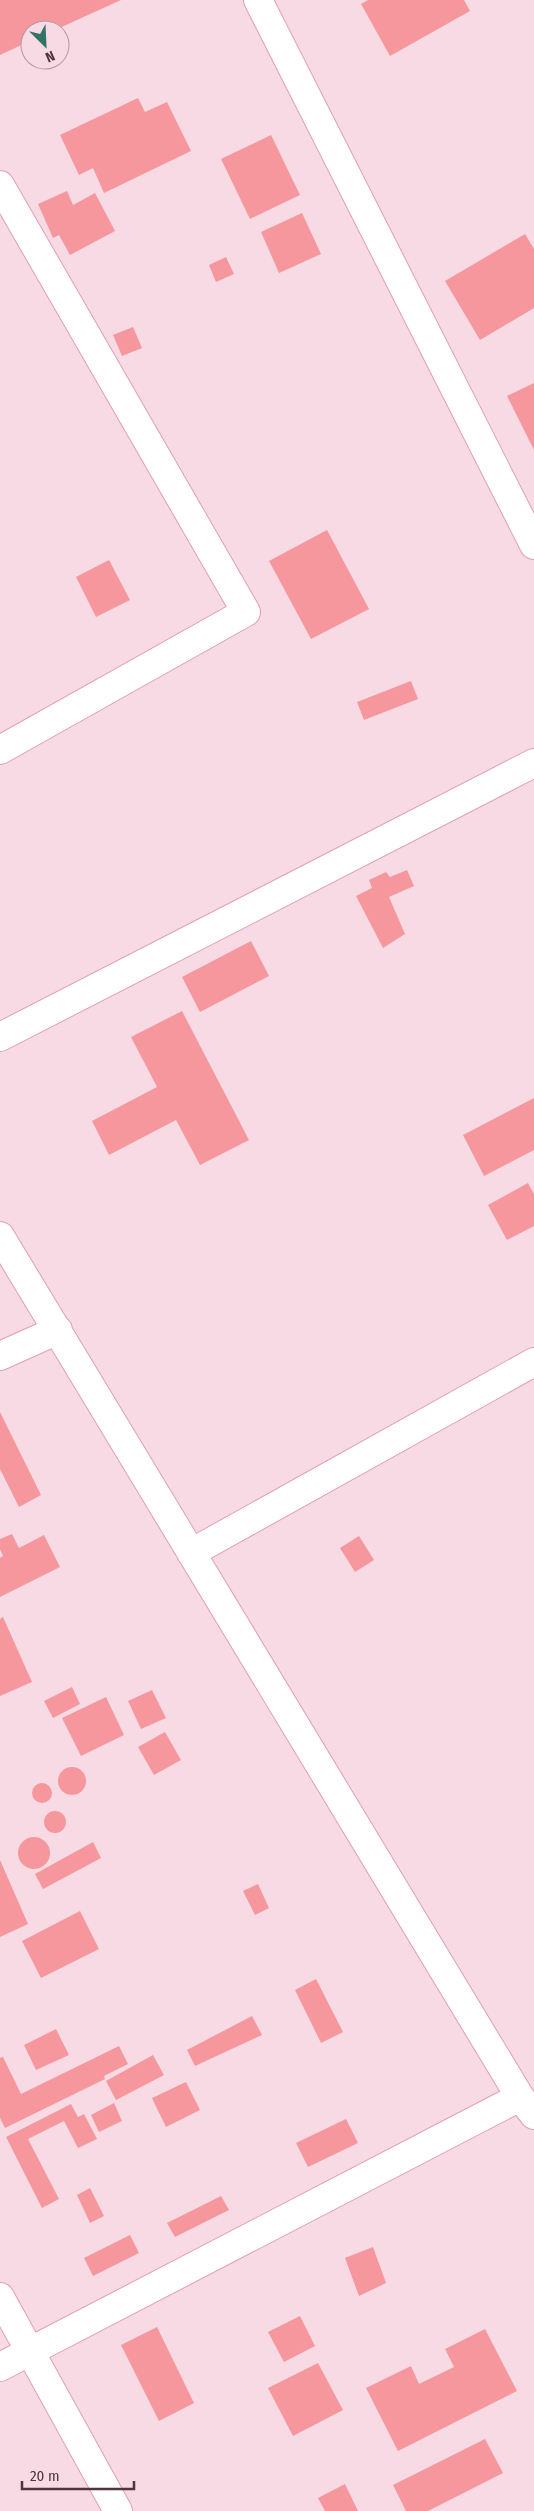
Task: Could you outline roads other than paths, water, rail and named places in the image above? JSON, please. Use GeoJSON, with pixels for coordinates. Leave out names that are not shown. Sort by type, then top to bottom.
{"type":"FeatureCollection","features":[{"type":"Feature","properties":{"kind":"street"},"geometry":{"type":"LineString","coordinates":[[258,0],[534,545]]}},
{"type":"Feature","properties":{"kind":"street"},"geometry":{"type":"LineString","coordinates":[[0,185],[246,612],[0,750]]}},
{"type":"Feature","properties":{"kind":"street"},"geometry":{"type":"LineString","coordinates":[[0,1036],[534,763]]}},
{"type":"Feature","properties":{"kind":"street"},"geometry":{"type":"LineString","coordinates":[[0,1236],[527,2106],[0,2367]]}},
{"type":"Feature","properties":{"kind":"street"},"geometry":{"type":"LineString","coordinates":[[0,1356],[58,1330]]}},
{"type":"Feature","properties":{"kind":"street"},"geometry":{"type":"LineString","coordinates":[[191,1553],[534,1362]]}},
{"type":"Feature","properties":{"kind":"street"},"geometry":{"type":"LineString","coordinates":[[0,2298],[118,2511]]}}]}
